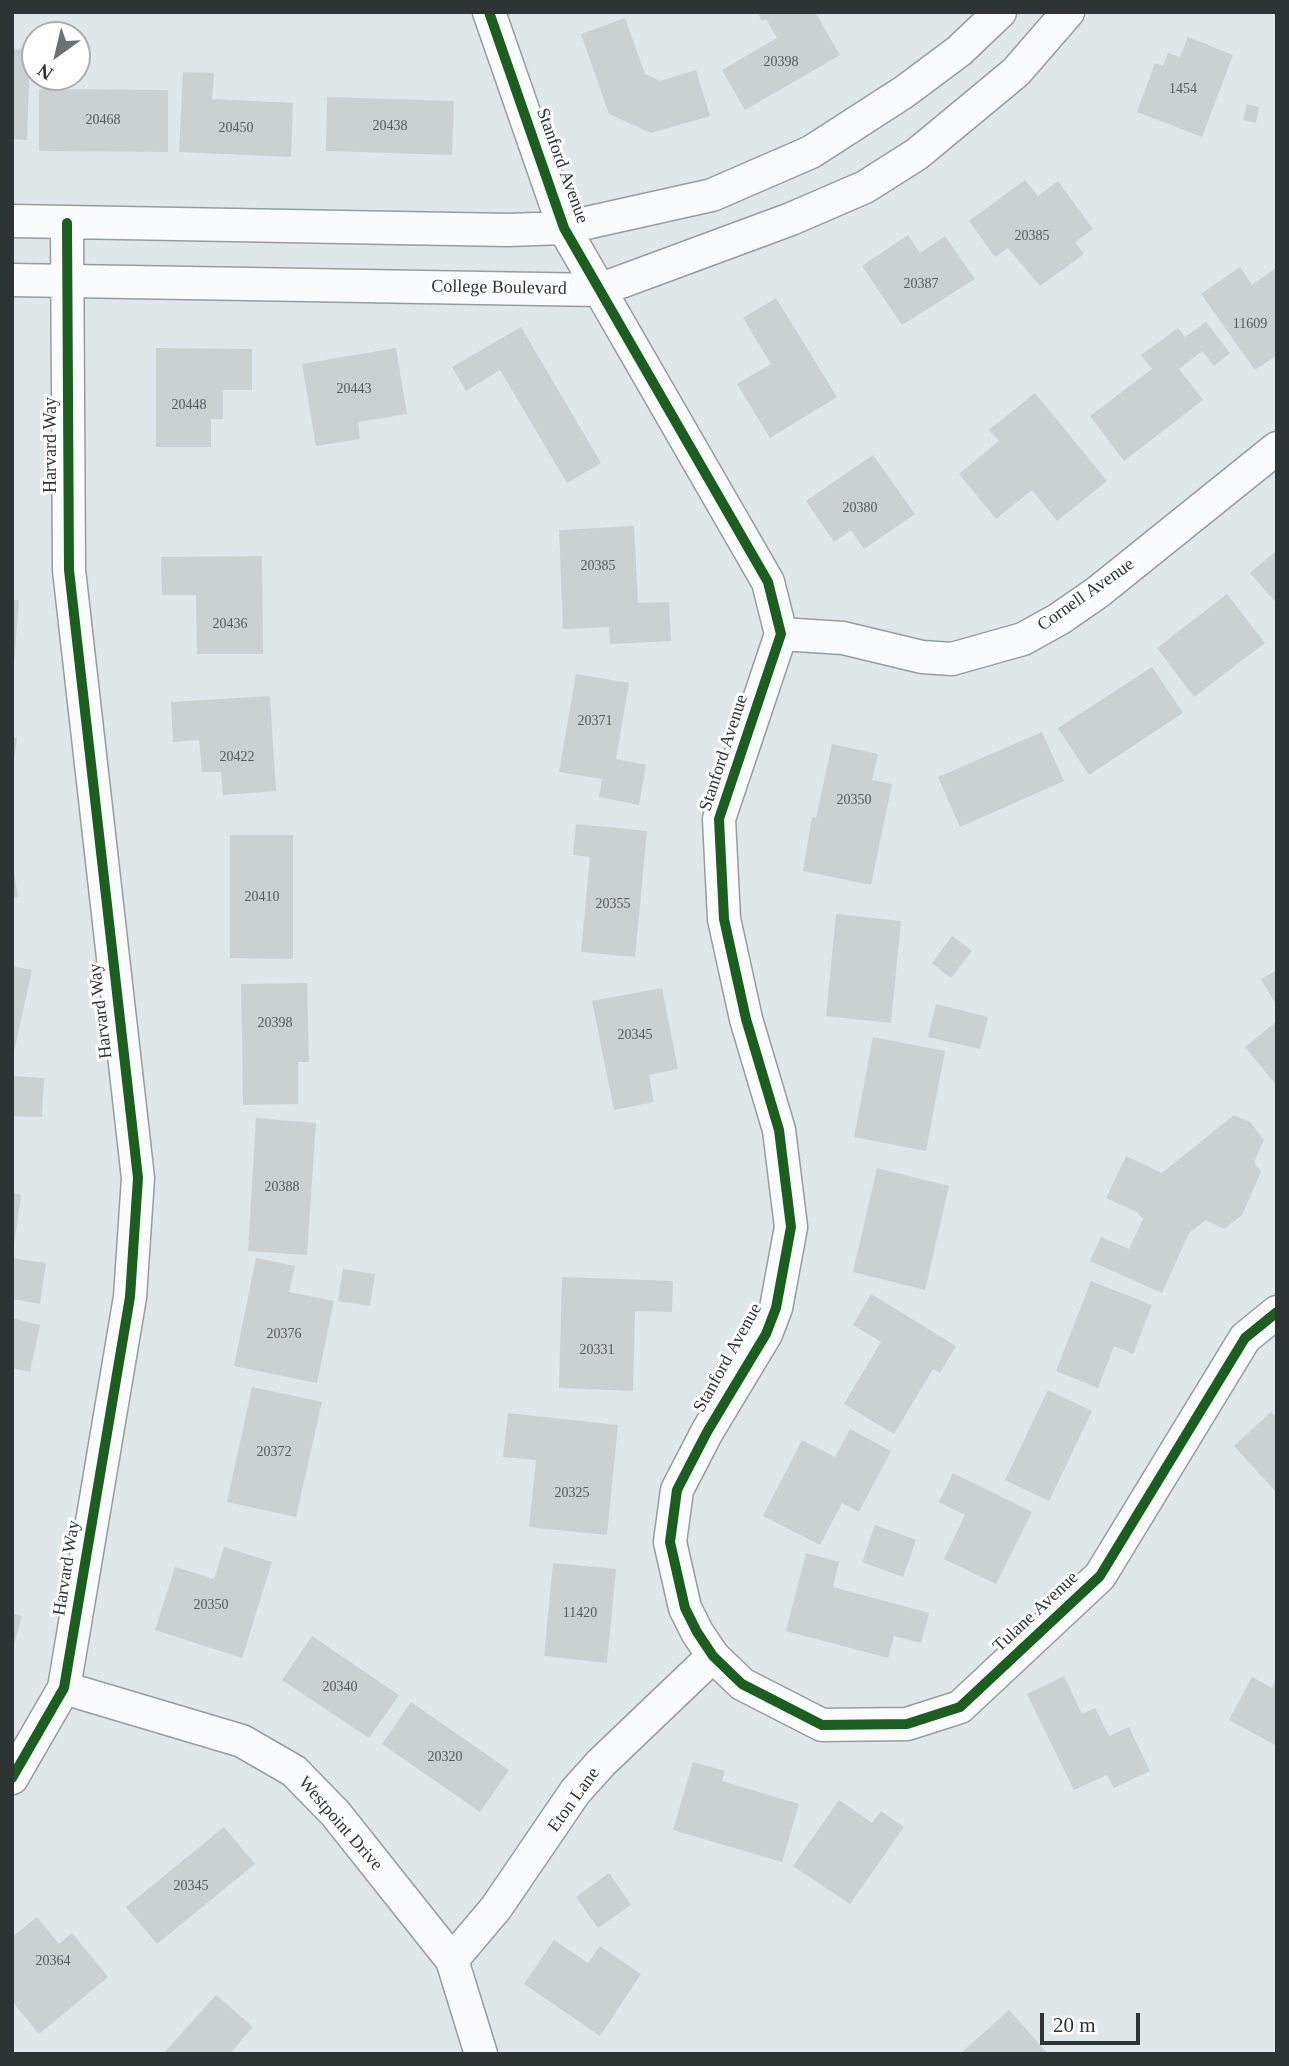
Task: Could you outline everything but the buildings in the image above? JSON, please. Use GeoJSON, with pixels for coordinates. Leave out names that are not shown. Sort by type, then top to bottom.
{"type":"FeatureCollection","features":[{"type":"Feature","properties":{"kind":"street","name":"Stanford Avenue"},"geometry":{"type":"LineString","coordinates":[[489,12],[564,228],[768,582],[780,634],[719,819],[724,919],[746,1018],[779,1130],[791,1227],[776,1308],[765,1334],[707,1432],[677,1490],[671,1517],[673,1560],[685,1608],[696,1632],[713,1656]]}},
{"type":"Feature","properties":{"kind":"street"},"geometry":{"type":"LineString","coordinates":[[12,221],[508,230],[564,228],[712,195],[811,152],[904,92],[959,51],[1000,12]]}},
{"type":"Feature","properties":{"kind":"street","name":"College Boulevard"},"geometry":{"type":"LineString","coordinates":[[12,279],[600,290],[791,219],[865,187],[917,154],[1016,72],[1068,12]]}},
{"type":"Feature","properties":{"kind":"street","name":"Harvard Way"},"geometry":{"type":"LineString","coordinates":[[12,1778],[64,1688],[130,1297],[138,1178],[68,570],[66,223]]}},
{"type":"Feature","properties":{"kind":"street","name":"Cornell Avenue"},"geometry":{"type":"LineString","coordinates":[[780,634],[843,638],[922,657],[952,659],[1023,639],[1059,619],[1098,592],[1277,448]]}},
{"type":"Feature","properties":{"kind":"street","name":"Tulane Avenue"},"geometry":{"type":"LineString","coordinates":[[713,1656],[742,1684],[822,1725],[907,1724],[960,1706],[1101,1576],[1245,1338],[1277,1312]]}},
{"type":"Feature","properties":{"kind":"street","name":"Eton Lane"},"geometry":{"type":"LineString","coordinates":[[452,1960],[496,1908],[575,1792],[601,1763],[713,1656]]}},
{"type":"Feature","properties":{"kind":"street","name":"Westpoint Drive"},"geometry":{"type":"LineString","coordinates":[[64,1688],[242,1741],[293,1771],[335,1813],[452,1960],[481,2054]]}},
{"type":"Feature","properties":{"kind":"cycle path"},"geometry":{"type":"LineString","coordinates":[[489,12],[564,228],[768,582],[781,634],[719,819],[724,919],[746,1019],[779,1130],[791,1227],[776,1308],[766,1334],[707,1432],[677,1490],[670,1542],[685,1608],[697,1632],[713,1656],[742,1684],[822,1725],[907,1724],[960,1707],[1100,1576],[1245,1338],[1277,1312]]}},
{"type":"Feature","properties":{"kind":"cycle path"},"geometry":{"type":"LineString","coordinates":[[12,1778],[64,1688],[130,1297],[138,1178],[69,570],[67,223]]}}]}
